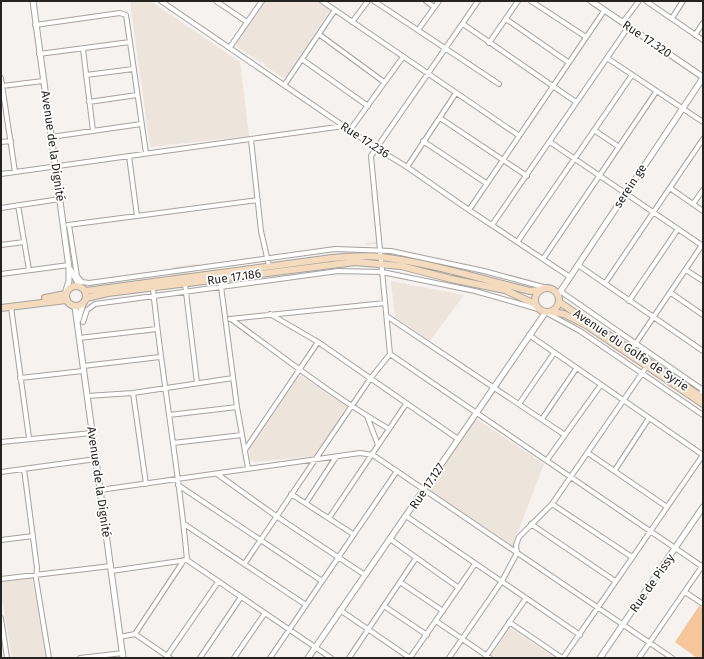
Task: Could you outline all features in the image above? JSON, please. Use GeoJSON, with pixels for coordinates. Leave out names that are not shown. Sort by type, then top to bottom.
{"type":"FeatureCollection","features":[{"type":"Feature","properties":{"kind":"main road"},"geometry":{"type":"LineString","coordinates":[[1,308],[66,295],[80,286],[86,291],[332,258],[381,260],[417,264],[530,291],[544,289],[559,293],[558,307],[548,312]]}},
{"type":"Feature","properties":{"kind":"main road"},"geometry":{"type":"LineString","coordinates":[[381,260],[451,279],[505,290],[548,312],[564,314],[586,325],[703,404]]}},
{"type":"Feature","properties":{"kind":"main road","name":"Rue 17.186"},"geometry":{"type":"LineString","coordinates":[[86,298],[108,293],[153,289],[337,263],[381,260]]}},
{"type":"Feature","properties":{"kind":"main road"},"geometry":{"type":"LineString","coordinates":[[537,306],[535,296],[544,289]]}},
{"type":"Feature","properties":{"kind":"main road"},"geometry":{"type":"LineString","coordinates":[[66,295],[71,305],[75,307],[83,304],[86,298],[86,291]]}},
{"type":"Feature","properties":{"kind":"main road"},"geometry":{"type":"LineString","coordinates":[[1,304],[66,295]]}},
{"type":"Feature","properties":{"kind":"main road","name":"Avenue du Golfe de Syrie"},"geometry":{"type":"LineString","coordinates":[[559,302],[632,349],[701,397]]}},
{"type":"Feature","properties":{"kind":"street","name":"Avenue de la Dignité"},"geometry":{"type":"LineString","coordinates":[[33,1],[55,166],[60,199],[67,226],[69,267],[66,295]]}},
{"type":"Feature","properties":{"kind":"street","name":"Rue 17.236"},"geometry":{"type":"LineString","coordinates":[[161,1],[285,84],[376,148],[407,167],[570,277]]}},
{"type":"Feature","properties":{"kind":"street"},"geometry":{"type":"LineString","coordinates":[[216,1],[247,22]]}},
{"type":"Feature","properties":{"kind":"street"},"geometry":{"type":"LineString","coordinates":[[230,47],[262,1]]}},
{"type":"Feature","properties":{"kind":"street"},"geometry":{"type":"LineString","coordinates":[[322,1],[518,135]]}},
{"type":"Feature","properties":{"kind":"street"},"geometry":{"type":"LineString","coordinates":[[352,22],[368,1]]}},
{"type":"Feature","properties":{"kind":"street"},"geometry":{"type":"LineString","coordinates":[[374,1],[445,50],[499,84]]}},
{"type":"Feature","properties":{"kind":"street"},"geometry":{"type":"LineString","coordinates":[[426,1],[434,7]]}},
{"type":"Feature","properties":{"kind":"street"},"geometry":{"type":"LineString","coordinates":[[418,30],[438,1]]}},
{"type":"Feature","properties":{"kind":"street"},"geometry":{"type":"LineString","coordinates":[[245,563],[370,379],[390,354],[388,317],[385,303],[371,156],[478,1]]}},
{"type":"Feature","properties":{"kind":"street"},"geometry":{"type":"LineString","coordinates":[[489,43],[518,1]]}},
{"type":"Feature","properties":{"kind":"street"},"geometry":{"type":"LineString","coordinates":[[531,1],[586,37]]}},
{"type":"Feature","properties":{"kind":"street","name":"Rue 17.320"},"geometry":{"type":"LineString","coordinates":[[590,1],[624,22],[703,78]]}},
{"type":"Feature","properties":{"kind":"street"},"geometry":{"type":"LineString","coordinates":[[624,22],[639,1]]}},
{"type":"Feature","properties":{"kind":"street"},"geometry":{"type":"LineString","coordinates":[[646,1],[703,40]]}},
{"type":"Feature","properties":{"kind":"street"},"geometry":{"type":"LineString","coordinates":[[672,18],[683,1]]}},
{"type":"Feature","properties":{"kind":"street"},"geometry":{"type":"LineString","coordinates":[[285,84],[320,35],[335,10]]}},
{"type":"Feature","properties":{"kind":"street"},"geometry":{"type":"LineString","coordinates":[[469,210],[551,86],[604,11]]}},
{"type":"Feature","properties":{"kind":"street"},"geometry":{"type":"LineString","coordinates":[[36,25],[123,14],[127,18],[146,153]]}},
{"type":"Feature","properties":{"kind":"street"},"geometry":{"type":"LineString","coordinates":[[506,19],[568,62]]}},
{"type":"Feature","properties":{"kind":"street"},"geometry":{"type":"LineString","coordinates":[[695,35],[703,23]]}},
{"type":"Feature","properties":{"kind":"street"},"geometry":{"type":"LineString","coordinates":[[463,24],[576,102]]}},
{"type":"Feature","properties":{"kind":"street"},"geometry":{"type":"LineString","coordinates":[[492,225],[629,26]]}},
{"type":"Feature","properties":{"kind":"street"},"geometry":{"type":"LineString","coordinates":[[320,35],[384,82]]}},
{"type":"Feature","properties":{"kind":"street"},"geometry":{"type":"LineString","coordinates":[[40,54],[130,42]]}},
{"type":"Feature","properties":{"kind":"street"},"geometry":{"type":"LineString","coordinates":[[83,49],[93,131]]}},
{"type":"Feature","properties":{"kind":"street"},"geometry":{"type":"LineString","coordinates":[[350,130],[403,57]]}},
{"type":"Feature","properties":{"kind":"street"},"geometry":{"type":"LineString","coordinates":[[607,58],[703,122]]}},
{"type":"Feature","properties":{"kind":"street"},"geometry":{"type":"LineString","coordinates":[[303,60],[368,106]]}},
{"type":"Feature","properties":{"kind":"street"},"geometry":{"type":"LineString","coordinates":[[86,76],[133,69]]}},
{"type":"Feature","properties":{"kind":"street"},"geometry":{"type":"LineString","coordinates":[[518,241],[576,159],[632,75]]}},
{"type":"Feature","properties":{"kind":"street"},"geometry":{"type":"LineString","coordinates":[[1,78],[15,172]]}},
{"type":"Feature","properties":{"kind":"street","name":"serein ge"},"geometry":{"type":"LineString","coordinates":[[559,293],[703,78]]}},
{"type":"Feature","properties":{"kind":"street"},"geometry":{"type":"LineString","coordinates":[[2,86],[43,82]]}},
{"type":"Feature","properties":{"kind":"street"},"geometry":{"type":"LineString","coordinates":[[543,258],[656,92]]}},
{"type":"Feature","properties":{"kind":"street"},"geometry":{"type":"LineString","coordinates":[[407,167],[456,93]]}},
{"type":"Feature","properties":{"kind":"street"},"geometry":{"type":"LineString","coordinates":[[89,102],[137,95]]}},
{"type":"Feature","properties":{"kind":"street"},"geometry":{"type":"LineString","coordinates":[[440,118],[527,176]]}},
{"type":"Feature","properties":{"kind":"street"},"geometry":{"type":"LineString","coordinates":[[51,137],[141,124]]}},
{"type":"Feature","properties":{"kind":"street"},"geometry":{"type":"LineString","coordinates":[[1,174],[344,126]]}},
{"type":"Feature","properties":{"kind":"street"},"geometry":{"type":"LineString","coordinates":[[594,130],[619,147]]}},
{"type":"Feature","properties":{"kind":"street"},"geometry":{"type":"LineString","coordinates":[[606,282],[703,139]]}},
{"type":"Feature","properties":{"kind":"street"},"geometry":{"type":"LineString","coordinates":[[251,140],[261,231],[269,266]]}},
{"type":"Feature","properties":{"kind":"street"},"geometry":{"type":"LineString","coordinates":[[1,142],[10,141]]}},
{"type":"Feature","properties":{"kind":"street"},"geometry":{"type":"LineString","coordinates":[[424,141],[486,183]]}},
{"type":"Feature","properties":{"kind":"street"},"geometry":{"type":"LineString","coordinates":[[550,142],[702,246],[632,349]]}},
{"type":"Feature","properties":{"kind":"street"},"geometry":{"type":"LineString","coordinates":[[129,156],[137,216]]}},
{"type":"Feature","properties":{"kind":"street"},"geometry":{"type":"LineString","coordinates":[[670,188],[703,211]]}},
{"type":"Feature","properties":{"kind":"street"},"geometry":{"type":"LineString","coordinates":[[693,204],[703,190]]}},
{"type":"Feature","properties":{"kind":"street"},"geometry":{"type":"LineString","coordinates":[[1,208],[60,199]]}},
{"type":"Feature","properties":{"kind":"street"},"geometry":{"type":"LineString","coordinates":[[258,200],[67,226],[77,276],[82,282],[89,284],[335,249],[380,250],[484,271],[544,289]]}},
{"type":"Feature","properties":{"kind":"street"},"geometry":{"type":"LineString","coordinates":[[18,205],[29,270]]}},
{"type":"Feature","properties":{"kind":"street"},"geometry":{"type":"LineString","coordinates":[[629,301],[678,229]]}},
{"type":"Feature","properties":{"kind":"street"},"geometry":{"type":"LineString","coordinates":[[1,245],[24,242]]}},
{"type":"Feature","properties":{"kind":"street"},"geometry":{"type":"LineString","coordinates":[[578,265],[606,282],[629,301],[703,350]]}},
{"type":"Feature","properties":{"kind":"street"},"geometry":{"type":"LineString","coordinates":[[1,274],[69,267],[80,286]]}},
{"type":"Feature","properties":{"kind":"street"},"geometry":{"type":"LineString","coordinates":[[686,270],[703,281]]}},
{"type":"Feature","properties":{"kind":"street"},"geometry":{"type":"LineString","coordinates":[[83,322],[88,310],[95,304],[338,271],[382,272],[475,291],[537,306]]}},
{"type":"Feature","properties":{"kind":"street"},"geometry":{"type":"LineString","coordinates":[[220,279],[237,407],[248,468]]}},
{"type":"Feature","properties":{"kind":"street"},"geometry":{"type":"LineString","coordinates":[[185,284],[197,383]]}},
{"type":"Feature","properties":{"kind":"street"},"geometry":{"type":"LineString","coordinates":[[120,637],[135,634],[186,560],[184,524],[160,357],[153,289]]}},
{"type":"Feature","properties":{"kind":"street"},"geometry":{"type":"LineString","coordinates":[[559,293],[636,343],[703,390],[701,397]]}},
{"type":"Feature","properties":{"kind":"street"},"geometry":{"type":"LineString","coordinates":[[671,293],[703,315]]}},
{"type":"Feature","properties":{"kind":"street"},"geometry":{"type":"LineString","coordinates":[[225,320],[270,314],[385,303]]}},
{"type":"Feature","properties":{"kind":"street"},"geometry":{"type":"LineString","coordinates":[[77,323],[83,304]]}},
{"type":"Feature","properties":{"kind":"street"},"geometry":{"type":"LineString","coordinates":[[11,307],[29,438]]}},
{"type":"Feature","properties":{"kind":"street","name":"Avenue de la Dignité"},"geometry":{"type":"LineString","coordinates":[[75,307],[123,656]]}},
{"type":"Feature","properties":{"kind":"street"},"geometry":{"type":"LineString","coordinates":[[548,312],[580,331],[703,415]]}},
{"type":"Feature","properties":{"kind":"street","name":"Rue 17.127"},"geometry":{"type":"LineString","coordinates":[[308,658],[529,336],[548,312]]}},
{"type":"Feature","properties":{"kind":"street"},"geometry":{"type":"LineString","coordinates":[[270,314],[318,342],[458,439]]}},
{"type":"Feature","properties":{"kind":"street"},"geometry":{"type":"LineString","coordinates":[[388,317],[565,435]]}},
{"type":"Feature","properties":{"kind":"street"},"geometry":{"type":"LineString","coordinates":[[231,319],[352,406],[389,429]]}},
{"type":"Feature","properties":{"kind":"street"},"geometry":{"type":"LineString","coordinates":[[79,338],[157,328]]}},
{"type":"Feature","properties":{"kind":"street"},"geometry":{"type":"LineString","coordinates":[[509,622],[562,658],[580,635],[615,581],[703,455],[529,336]]}},
{"type":"Feature","properties":{"kind":"street"},"geometry":{"type":"LineString","coordinates":[[245,450],[318,342]]}},
{"type":"Feature","properties":{"kind":"street"},"geometry":{"type":"LineString","coordinates":[[519,404],[554,352]]}},
{"type":"Feature","properties":{"kind":"street"},"geometry":{"type":"LineString","coordinates":[[390,354],[703,566],[639,658]]}},
{"type":"Feature","properties":{"kind":"street"},"geometry":{"type":"LineString","coordinates":[[20,378],[160,357]]}},
{"type":"Feature","properties":{"kind":"street"},"geometry":{"type":"LineString","coordinates":[[449,658],[502,581],[517,553],[516,545],[518,537],[552,504],[647,366]]}},
{"type":"Feature","properties":{"kind":"street"},"geometry":{"type":"LineString","coordinates":[[542,419],[576,369]]}},
{"type":"Feature","properties":{"kind":"street"},"geometry":{"type":"LineString","coordinates":[[87,396],[133,392],[233,378]]}},
{"type":"Feature","properties":{"kind":"street"},"geometry":{"type":"LineString","coordinates":[[547,460],[600,386]]}},
{"type":"Feature","properties":{"kind":"street"},"geometry":{"type":"LineString","coordinates":[[133,392],[146,484]]}},
{"type":"Feature","properties":{"kind":"street"},"geometry":{"type":"LineString","coordinates":[[329,518],[406,404]]}},
{"type":"Feature","properties":{"kind":"street"},"geometry":{"type":"LineString","coordinates":[[169,415],[237,407]]}},
{"type":"Feature","properties":{"kind":"street"},"geometry":{"type":"LineString","coordinates":[[367,416],[378,445]]}},
{"type":"Feature","properties":{"kind":"street"},"geometry":{"type":"LineString","coordinates":[[615,470],[649,418]]}},
{"type":"Feature","properties":{"kind":"street"},"geometry":{"type":"LineString","coordinates":[[1,442],[29,438],[92,433]]}},
{"type":"Feature","properties":{"kind":"street"},"geometry":{"type":"LineString","coordinates":[[173,443],[242,435]]}},
{"type":"Feature","properties":{"kind":"street"},"geometry":{"type":"LineString","coordinates":[[588,453],[667,506]]}},
{"type":"Feature","properties":{"kind":"street"},"geometry":{"type":"LineString","coordinates":[[100,490],[178,478],[217,474],[248,468],[360,454],[373,455],[672,658]]}},
{"type":"Feature","properties":{"kind":"street"},"geometry":{"type":"LineString","coordinates":[[306,503],[336,457]]}},
{"type":"Feature","properties":{"kind":"street"},"geometry":{"type":"LineString","coordinates":[[1,472],[96,459]]}},
{"type":"Feature","properties":{"kind":"street"},"geometry":{"type":"LineString","coordinates":[[24,469],[33,536],[37,574],[36,579],[49,658]]}},
{"type":"Feature","properties":{"kind":"street"},"geometry":{"type":"LineString","coordinates":[[270,658],[397,471]]}},
{"type":"Feature","properties":{"kind":"street"},"geometry":{"type":"LineString","coordinates":[[217,474],[276,516],[365,575]]}},
{"type":"Feature","properties":{"kind":"street"},"geometry":{"type":"LineString","coordinates":[[178,485],[322,581]]}},
{"type":"Feature","properties":{"kind":"street"},"geometry":{"type":"LineString","coordinates":[[292,494],[353,534]]}},
{"type":"Feature","properties":{"kind":"street"},"geometry":{"type":"LineString","coordinates":[[552,504],[632,557]]}},
{"type":"Feature","properties":{"kind":"street","name":"Rue de Pissy"},"geometry":{"type":"LineString","coordinates":[[600,658],[703,507]]}},
{"type":"Feature","properties":{"kind":"street"},"geometry":{"type":"LineString","coordinates":[[406,516],[580,635]]}},
{"type":"Feature","properties":{"kind":"street"},"geometry":{"type":"LineString","coordinates":[[184,524],[245,563],[306,605]]}},
{"type":"Feature","properties":{"kind":"street"},"geometry":{"type":"LineString","coordinates":[[532,524],[615,581]]}},
{"type":"Feature","properties":{"kind":"street"},"geometry":{"type":"LineString","coordinates":[[1,540],[33,536]]}},
{"type":"Feature","properties":{"kind":"street"},"geometry":{"type":"LineString","coordinates":[[390,539],[459,588]]}},
{"type":"Feature","properties":{"kind":"street"},"geometry":{"type":"LineString","coordinates":[[349,658],[416,558]]}},
{"type":"Feature","properties":{"kind":"street"},"geometry":{"type":"LineString","coordinates":[[1,580],[37,574],[111,569],[186,560],[330,658]]}},
{"type":"Feature","properties":{"kind":"street"},"geometry":{"type":"LineString","coordinates":[[340,610],[410,658],[475,564]]}},
{"type":"Feature","properties":{"kind":"street"},"geometry":{"type":"LineString","coordinates":[[135,634],[168,657],[218,582]]}},
{"type":"Feature","properties":{"kind":"street"},"geometry":{"type":"LineString","coordinates":[[400,582],[443,611]]}},
{"type":"Feature","properties":{"kind":"street"},"geometry":{"type":"LineString","coordinates":[[685,592],[703,604]]}},
{"type":"Feature","properties":{"kind":"street"},"geometry":{"type":"LineString","coordinates":[[200,658],[241,597]]}},
{"type":"Feature","properties":{"kind":"street"},"geometry":{"type":"LineString","coordinates":[[436,621],[487,657],[526,598]]}},
{"type":"Feature","properties":{"kind":"street"},"geometry":{"type":"LineString","coordinates":[[384,606],[427,635]]}},
{"type":"Feature","properties":{"kind":"street"},"geometry":{"type":"LineString","coordinates":[[234,658],[265,613]]}},
{"type":"Feature","properties":{"kind":"street"},"geometry":{"type":"LineString","coordinates":[[1,618],[3,648],[7,658]]}},
{"type":"Feature","properties":{"kind":"street"},"geometry":{"type":"LineString","coordinates":[[80,658],[123,656]]}},
{"type":"Feature","properties":{"kind":"shaded area"},"geometry":{"type":"Polygon","coordinates":[[[130,1],[150,1],[240,62],[249,136],[150,147],[130,1]]]}},
{"type":"Feature","properties":{"kind":"shaded area"},"geometry":{"type":"Polygon","coordinates":[[[264,1],[316,1],[330,10],[286,77],[283,78],[265,66],[263,62],[260,62],[236,46],[236,43],[264,1]]]}},
{"type":"Feature","properties":{"kind":"shaded area"},"geometry":{"type":"Polygon","coordinates":[[[371,193],[374,193],[379,241],[376,244],[366,245],[365,243],[375,242],[376,240],[371,193]]]}},
{"type":"Feature","properties":{"kind":"shaded area"},"geometry":{"type":"Polygon","coordinates":[[[195,264],[200,265],[201,268],[189,273],[190,277],[174,277],[172,267],[195,264]]]}},
{"type":"Feature","properties":{"kind":"shaded area"},"geometry":{"type":"Polygon","coordinates":[[[391,281],[464,295],[430,341],[395,317],[391,281]]]}},
{"type":"Feature","properties":{"kind":"shaded area"},"geometry":{"type":"Polygon","coordinates":[[[300,375],[347,406],[317,456],[254,462],[250,459],[249,446],[300,375]]]}},
{"type":"Feature","properties":{"kind":"shaded area"},"geometry":{"type":"Polygon","coordinates":[[[475,418],[544,464],[512,547],[428,492],[475,418]]]}},
{"type":"Feature","properties":{"kind":"shaded area"},"geometry":{"type":"Polygon","coordinates":[[[32,578],[46,657],[12,658],[1,594],[1,582],[32,578]]]}},
{"type":"Feature","properties":{"kind":"shaded area"},"geometry":{"type":"Polygon","coordinates":[[[699,606],[703,608],[703,658],[697,658],[675,642],[699,606]]]}},
{"type":"Feature","properties":{"kind":"shaded area"},"geometry":{"type":"Polygon","coordinates":[[[510,628],[556,658],[495,658],[492,654],[510,628]]]}}]}
